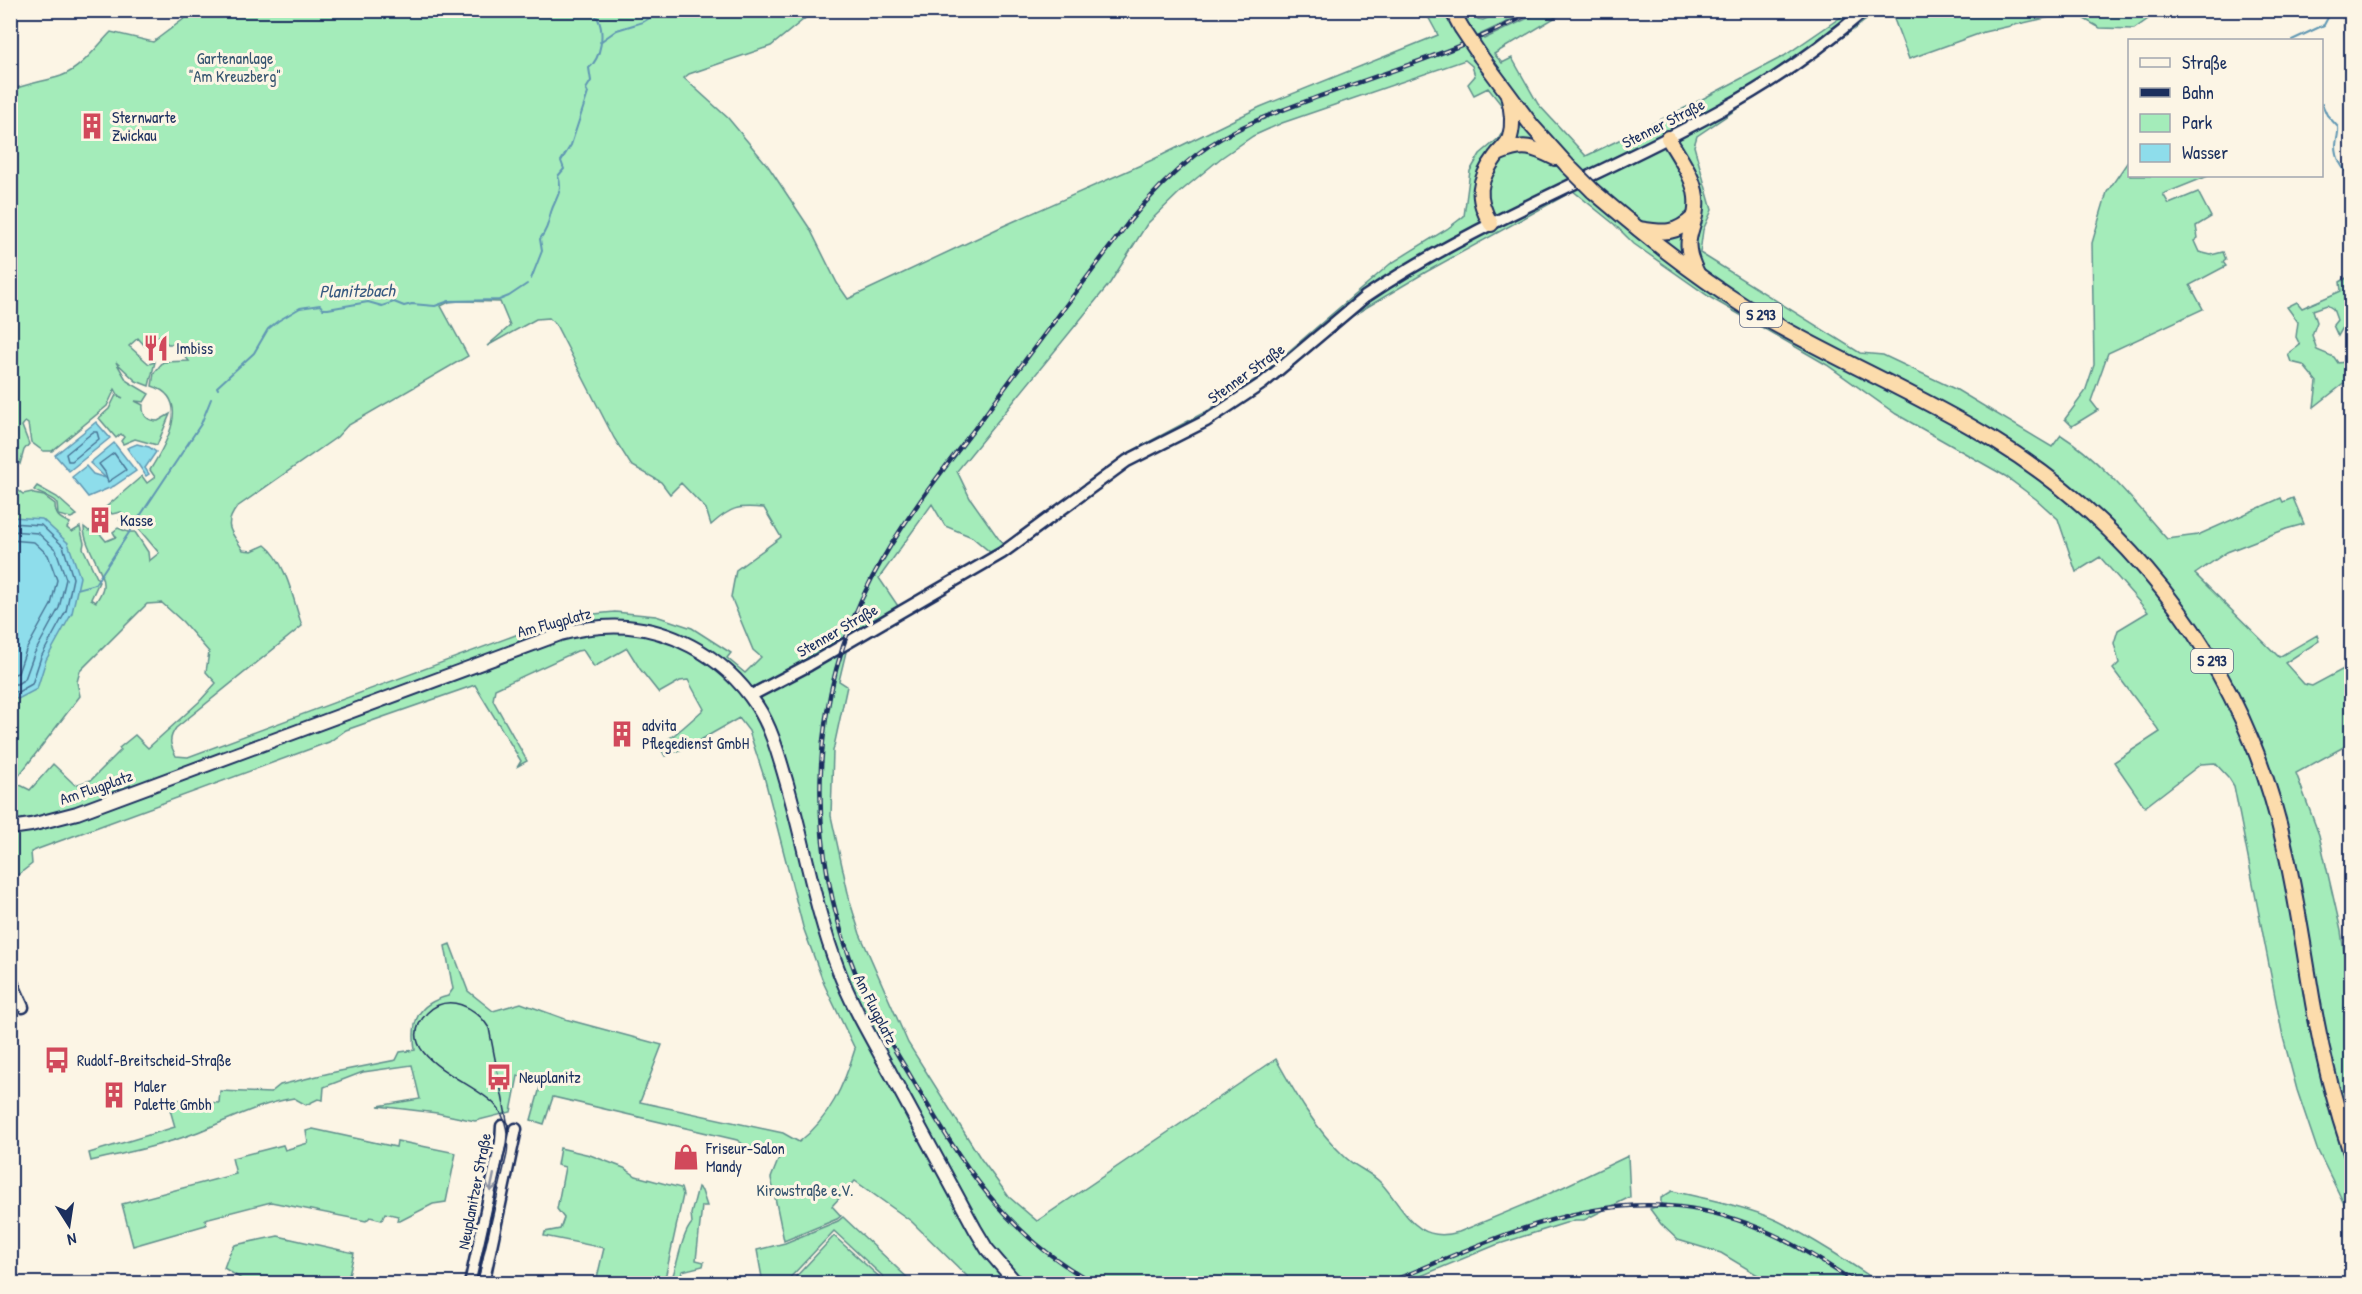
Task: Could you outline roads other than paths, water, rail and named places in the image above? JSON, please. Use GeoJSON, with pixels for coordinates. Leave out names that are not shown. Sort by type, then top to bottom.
{"type":"FeatureCollection","features":[{"type":"Feature","properties":{"kind":"highway","name":"S 293"},"geometry":{"type":"LineString","coordinates":[[1452,10],[1495,78],[1565,163],[1636,229],[1704,279],[1778,326],[1959,420],[2025,460],[2085,507],[2114,534],[2165,591],[2227,688],[2266,780],[2287,854],[2328,1079],[2352,1156]]}},
{"type":"Feature","properties":{"kind":"highway"},"geometry":{"type":"LineString","coordinates":[[1491,224],[1482,209],[1480,187],[1484,174],[1510,137],[1512,112],[1508,95]]}},
{"type":"Feature","properties":{"kind":"highway"},"geometry":{"type":"LineString","coordinates":[[1668,138],[1695,189],[1694,217],[1687,242],[1690,257],[1704,279]]}},
{"type":"Feature","properties":{"kind":"highway"},"geometry":{"type":"LineString","coordinates":[[1498,153],[1510,148],[1526,146],[1565,163]]}},
{"type":"Feature","properties":{"kind":"highway"},"geometry":{"type":"LineString","coordinates":[[1636,229],[1672,232],[1694,217]]}},
{"type":"Feature","properties":{"kind":"main road","name":"Am Flugplatz"},"geometry":{"type":"LineString","coordinates":[[10,828],[76,813],[541,641],[577,630],[601,626],[640,627],[676,638],[730,672],[762,714],[775,743],[796,815],[825,932],[855,1008],[975,1229],[993,1256],[1017,1284]]}},
{"type":"Feature","properties":{"kind":"street","name":"Stenner Straße"},"geometry":{"type":"LineString","coordinates":[[750,696],[809,665],[1002,553],[1127,461],[1206,421],[1263,383],[1365,297],[1491,224],[1721,110],[1765,84],[1866,10]]}},
{"type":"Feature","properties":{"kind":"street"},"geometry":{"type":"LineString","coordinates":[[2349,10],[2352,33]]}},
{"type":"Feature","properties":{"kind":"street"},"geometry":{"type":"LineString","coordinates":[[10,978],[24,1007]]}},
{"type":"Feature","properties":{"kind":"street","name":"Neuplanitzer Straße"},"geometry":{"type":"LineString","coordinates":[[470,1284],[501,1142],[502,1126]]}},
{"type":"Feature","properties":{"kind":"street","name":"Neuplanitzer Straße"},"geometry":{"type":"LineString","coordinates":[[483,1284],[516,1129]]}},
{"type":"Feature","properties":{"kind":"street","name":"Neuplanitzer Straße"},"geometry":{"type":"LineString","coordinates":[[474,1263],[488,1265]]}},
{"type":"Feature","properties":{"kind":"water"},"geometry":{"type":"Polygon","coordinates":[[[96,422],[110,438],[69,471],[55,455],[96,422]]]}},
{"type":"Feature","properties":{"kind":"water"},"geometry":{"type":"Polygon","coordinates":[[[114,443],[136,471],[114,486],[88,497],[72,477],[86,466],[93,474],[106,478],[90,463],[114,443]]]}},
{"type":"Feature","properties":{"kind":"water"},"geometry":{"type":"Polygon","coordinates":[[[137,444],[149,447],[156,452],[145,468],[149,474],[146,476],[127,448],[137,444]]]}},
{"type":"Feature","properties":{"kind":"water"},"geometry":{"type":"Polygon","coordinates":[[[11,517],[42,519],[68,543],[80,577],[72,613],[46,660],[37,689],[18,699],[10,697],[11,517]]]}},
{"type":"Feature","properties":{"kind":"waterway","name":"Planitzbach"},"geometry":{"type":"LineString","coordinates":[[531,279],[542,251],[540,239],[546,229],[559,191],[558,176],[564,169],[561,161],[571,145],[588,93],[586,89],[591,81],[589,68],[601,45],[600,25],[593,10]]}},
{"type":"Feature","properties":{"kind":"waterway"},"geometry":{"type":"LineString","coordinates":[[600,42],[617,30],[643,22],[663,10]]}},
{"type":"Feature","properties":{"kind":"waterway"},"geometry":{"type":"LineString","coordinates":[[2294,39],[2324,25],[2332,10]]}},
{"type":"Feature","properties":{"kind":"waterway"},"geometry":{"type":"LineString","coordinates":[[2323,106],[2327,115],[2338,127],[2336,146],[2338,159],[2352,176]]}},
{"type":"Feature","properties":{"kind":"waterway","name":"Planitzbach"},"geometry":{"type":"LineString","coordinates":[[218,389],[217,387],[254,353],[268,329],[300,308],[320,305],[323,309],[328,309],[368,302],[382,306],[394,302],[404,306],[412,304],[435,306],[449,301],[499,300],[527,284]]}},
{"type":"Feature","properties":{"kind":"waterway","name":"Planitzbach"},"geometry":{"type":"LineString","coordinates":[[77,589],[95,584],[201,424],[211,399]]}},
{"type":"Feature","properties":{"kind":"tram line"},"geometry":{"type":"LineString","coordinates":[[475,1284],[506,1145],[508,1126],[489,1028],[469,1008],[452,1003],[435,1007],[427,1013],[417,1028],[418,1042],[426,1055],[439,1067],[496,1106],[503,1116],[505,1122],[506,1128],[507,1135],[508,1141],[477,1284]]}},
{"type":"Feature","properties":{"kind":"railway"},"geometry":{"type":"LineString","coordinates":[[1096,1284],[1063,1264],[1034,1242],[986,1192],[946,1135],[892,1045],[869,1004],[851,961],[836,914],[826,865],[821,816],[821,767],[826,718],[836,670],[851,623],[872,578],[896,536],[924,496],[1128,223],[1177,171],[1209,145],[1253,122],[1483,36],[1536,10]]}},
{"type":"Feature","properties":{"kind":"railway"},"geometry":{"type":"LineString","coordinates":[[1385,1284],[1527,1227],[1573,1214],[1620,1207],[1669,1206],[1718,1214],[1770,1233],[1793,1244],[1857,1284]]}},
{"type":"Feature","properties":{"kind":"place","name":"Sternwarte Zwickau"},"geometry":{"type":"Point","coordinates":[92,126]}},
{"type":"Feature","properties":{"kind":"place","name":"Imbiss"},"geometry":{"type":"Point","coordinates":[156,348]}},
{"type":"Feature","properties":{"kind":"place","name":"Kasse"},"geometry":{"type":"Point","coordinates":[100,520]}},
{"type":"Feature","properties":{"kind":"place","name":"advita Pflegedienst GmbH"},"geometry":{"type":"Point","coordinates":[622,734]}},
{"type":"Feature","properties":{"kind":"place","name":"Rudolf-Breitscheid-Straße"},"geometry":{"type":"Point","coordinates":[57,1060]}},
{"type":"Feature","properties":{"kind":"place","name":"Neuplanitz"},"geometry":{"type":"Point","coordinates":[499,1077]}},
{"type":"Feature","properties":{"kind":"place","name":"Maler Palette Gmbh"},"geometry":{"type":"Point","coordinates":[114,1095]}},
{"type":"Feature","properties":{"kind":"place","name":"Friseur-Salon Mandy"},"geometry":{"type":"Point","coordinates":[686,1157]}},
{"type":"Feature","properties":{"kind":"park label","name":"Gartenanlage \"Am Kreuzberg\""},"geometry":{"type":"Point","coordinates":[235,67]}},
{"type":"Feature","properties":{"kind":"park label","name":"Kirowstraße e.V."},"geometry":{"type":"Point","coordinates":[805,1190]}}]}
